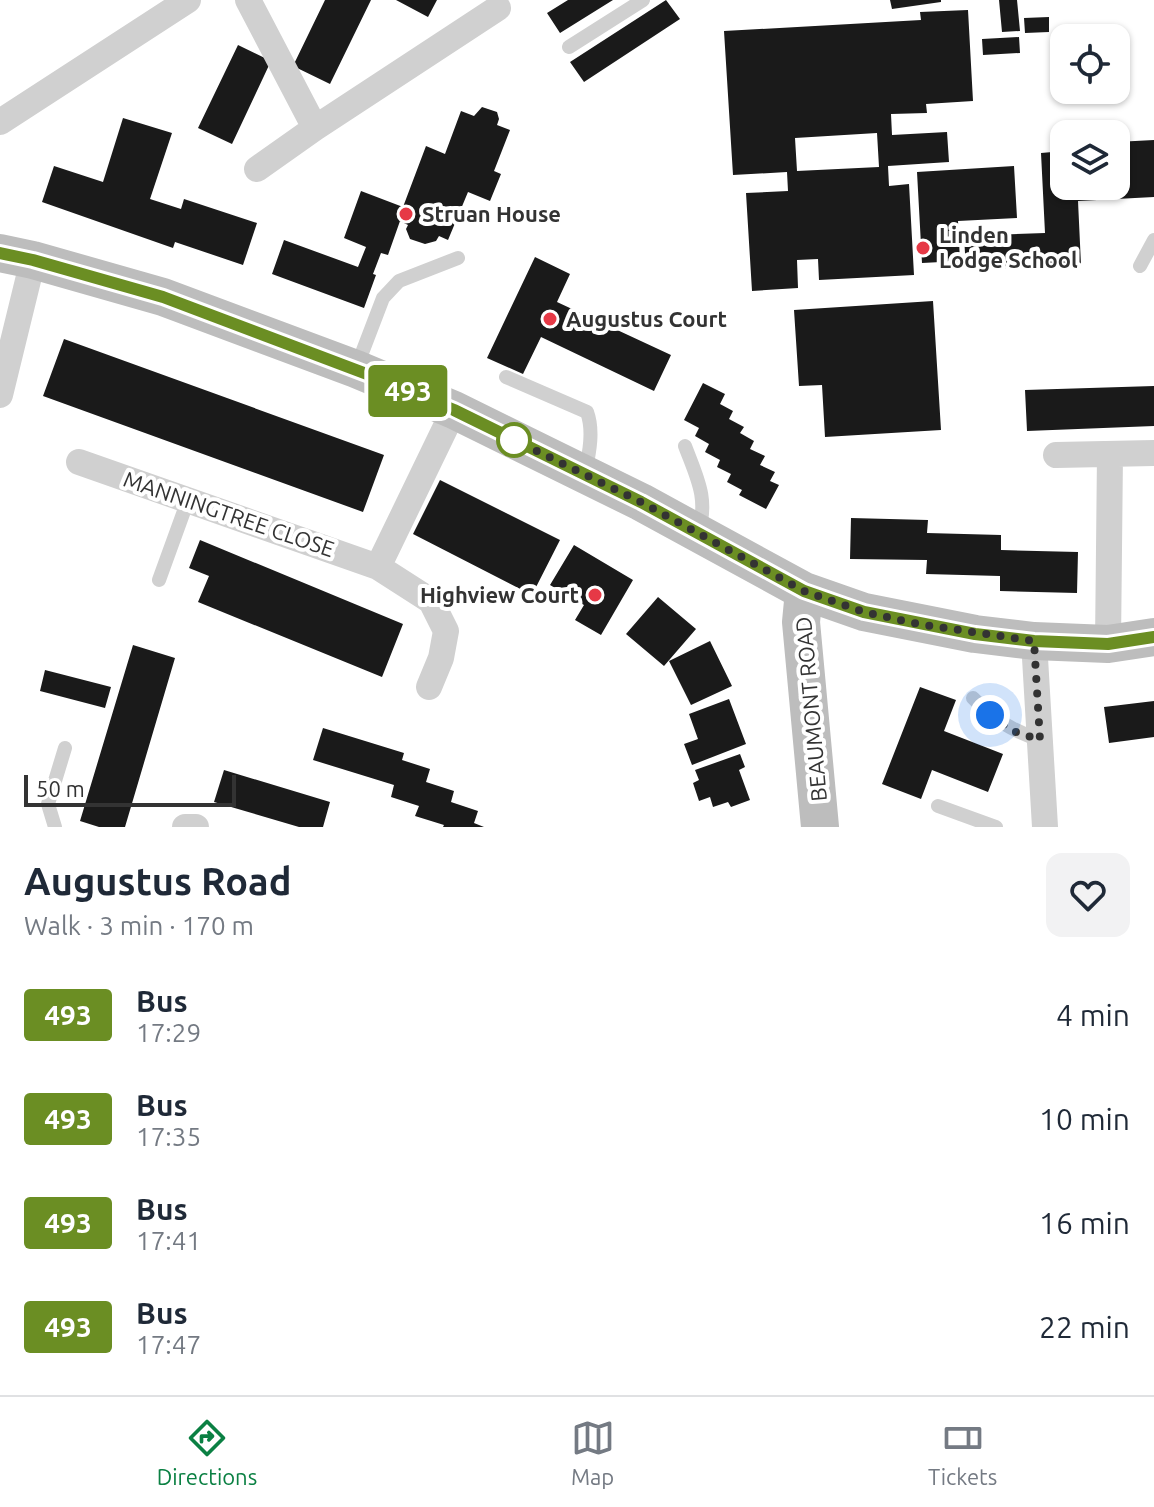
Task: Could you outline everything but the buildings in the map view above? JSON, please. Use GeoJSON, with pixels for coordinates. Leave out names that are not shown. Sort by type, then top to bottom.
{"type":"FeatureCollection","features":[{"type":"Feature","properties":{"kind":"street"},"geometry":{"type":"LineString","coordinates":[[0,122],[188,0]]}},
{"type":"Feature","properties":{"kind":"street"},"geometry":{"type":"LineString","coordinates":[[248,0],[315,128]]}},
{"type":"Feature","properties":{"kind":"street"},"geometry":{"type":"LineString","coordinates":[[257,169],[498,8]]}},
{"type":"Feature","properties":{"kind":"street"},"geometry":{"type":"LineString","coordinates":[[0,395],[17,256],[163,297],[356,369],[454,410],[585,474],[804,591],[864,612],[918,624],[1034,641],[1108,644],[1154,637]]}},
{"type":"Feature","properties":{"kind":"street"},"geometry":{"type":"LineString","coordinates":[[378,567],[454,410]]}},
{"type":"Feature","properties":{"kind":"street"},"geometry":{"type":"LineString","coordinates":[[1056,455],[1154,453]]}},
{"type":"Feature","properties":{"kind":"street"},"geometry":{"type":"LineString","coordinates":[[1108,644],[1110,454]]}},
{"type":"Feature","properties":{"kind":"street","name":"MANNINGTREE CLOSE"},"geometry":{"type":"LineString","coordinates":[[79,462],[378,567],[431,601],[446,631],[441,658],[429,687]]}},
{"type":"Feature","properties":{"kind":"street","name":"BEAUMONT ROAD"},"geometry":{"type":"LineString","coordinates":[[804,591],[801,622],[820,827]]}},
{"type":"Feature","properties":{"kind":"street"},"geometry":{"type":"LineString","coordinates":[[1034,641],[1045,827]]}},
{"type":"Feature","properties":{"kind":"street"},"geometry":{"type":"LineString","coordinates":[[185,827],[196,827]]}},
{"type":"Feature","properties":{"kind":"lane"},"geometry":{"type":"LineString","coordinates":[[569,47],[643,0]]}},
{"type":"Feature","properties":{"kind":"lane"},"geometry":{"type":"LineString","coordinates":[[1140,266],[1154,240]]}},
{"type":"Feature","properties":{"kind":"lane"},"geometry":{"type":"LineString","coordinates":[[356,369],[383,298],[399,281],[458,258]]}},
{"type":"Feature","properties":{"kind":"lane"},"geometry":{"type":"LineString","coordinates":[[506,377],[587,412],[591,422],[585,474]]}},
{"type":"Feature","properties":{"kind":"lane"},"geometry":{"type":"LineString","coordinates":[[685,446],[703,495],[703,515],[698,533]]}},
{"type":"Feature","properties":{"kind":"lane"},"geometry":{"type":"LineString","coordinates":[[159,580],[188,500]]}},
{"type":"Feature","properties":{"kind":"lane"},"geometry":{"type":"LineString","coordinates":[[973,698],[1013,731],[1040,740]]}},
{"type":"Feature","properties":{"kind":"lane"},"geometry":{"type":"LineString","coordinates":[[55,827],[48,804],[65,748]]}},
{"type":"Feature","properties":{"kind":"lane"},"geometry":{"type":"LineString","coordinates":[[938,806],[996,827]]}},
{"type":"Feature","properties":{"kind":"bus line","name":"493"},"geometry":{"type":"LineString","coordinates":[[0,253],[163,297],[356,369],[454,410],[641,502],[804,591],[864,612],[975,634],[1034,641],[1108,644],[1154,637]]}},
{"type":"Feature","properties":{"kind":"place","name":"Struan House"},"geometry":{"type":"Point","coordinates":[406,214]}},
{"type":"Feature","properties":{"kind":"place","name":"Linden Lodge School"},"geometry":{"type":"Point","coordinates":[923,248]}},
{"type":"Feature","properties":{"kind":"place","name":"Augustus Court"},"geometry":{"type":"Point","coordinates":[550,319]}},
{"type":"Feature","properties":{"kind":"place","name":"Highview Court"},"geometry":{"type":"Point","coordinates":[595,595]}},
{"type":"Feature","properties":{"kind":"route"},"geometry":{"type":"LineString","coordinates":[[514,440],[506,436],[641,502],[804,591],[864,612],[918,624],[1034,641],[1040,740],[1013,731],[990,715]]}}]}
